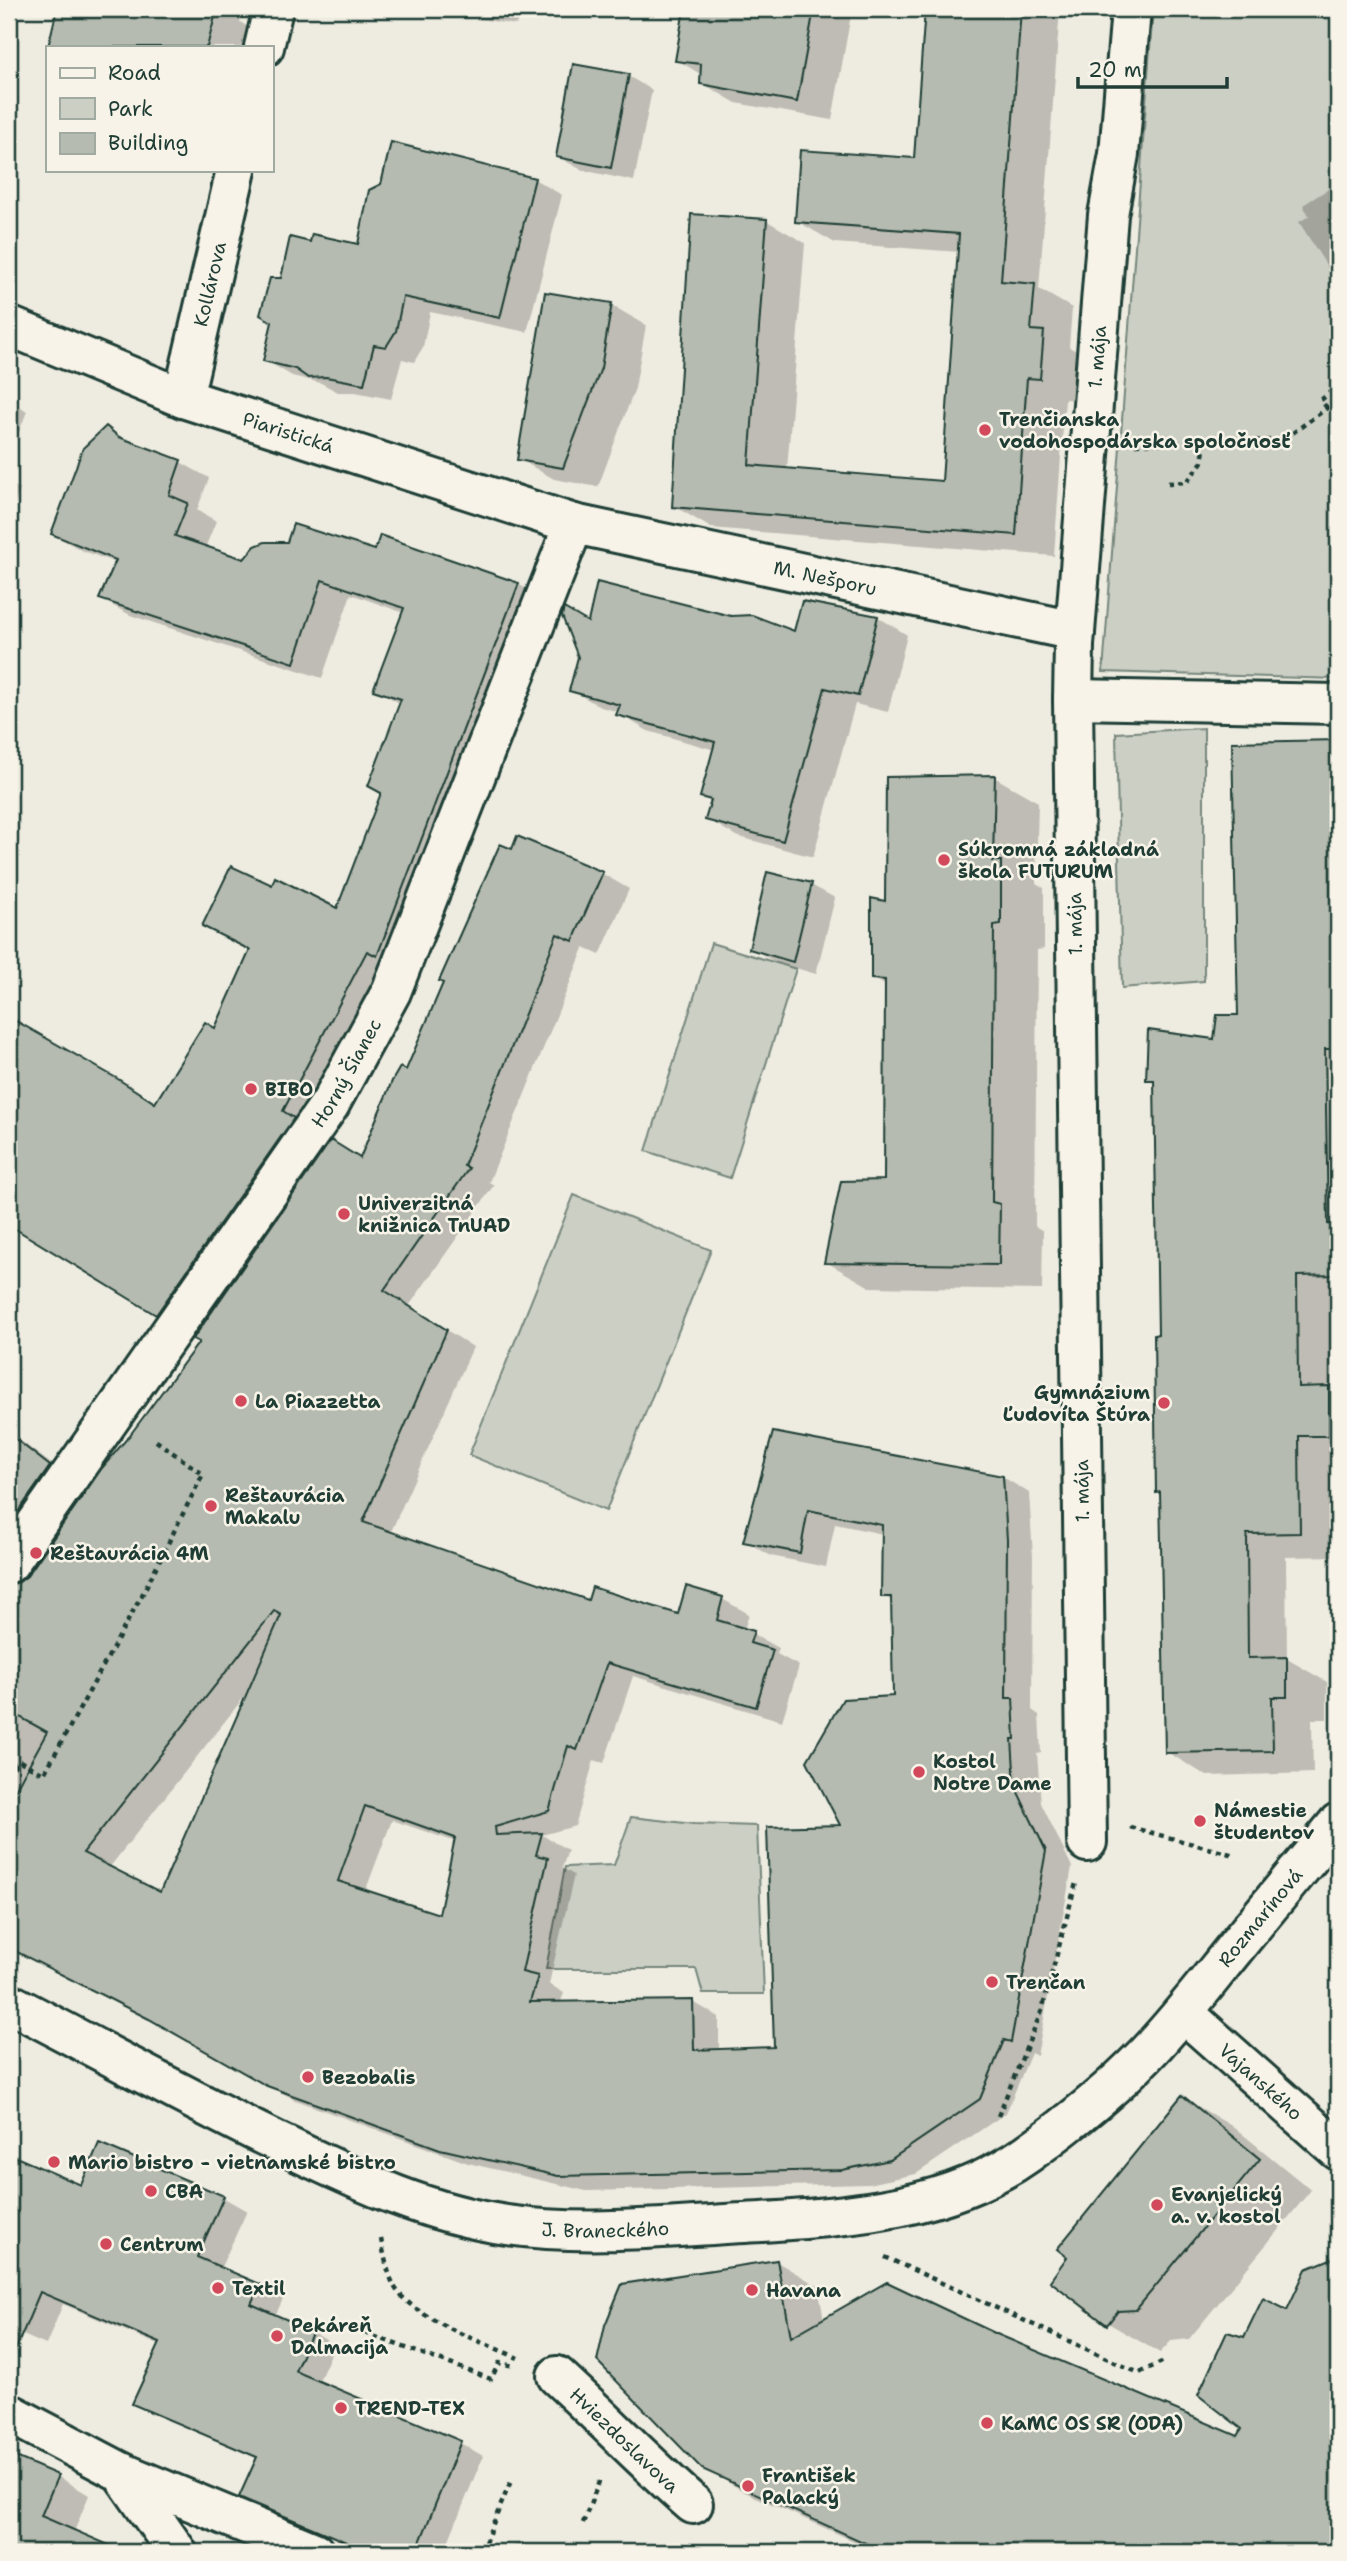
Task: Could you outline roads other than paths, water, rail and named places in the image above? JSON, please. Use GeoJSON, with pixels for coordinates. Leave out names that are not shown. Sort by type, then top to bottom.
{"type":"FeatureCollection","features":[{"type":"Feature","properties":{"kind":"street"},"geometry":{"type":"LineString","coordinates":[[264,46],[273,9]]}},
{"type":"Feature","properties":{"kind":"street","name":"1. mája"},"geometry":{"type":"LineString","coordinates":[[1086,1828],[1073,699],[1075,631],[1108,215],[1119,154],[1131,9]]}},
{"type":"Feature","properties":{"kind":"street","name":"Kollárova"},"geometry":{"type":"LineString","coordinates":[[183,398],[236,172]]}},
{"type":"Feature","properties":{"kind":"street","name":"Piaristická"},"geometry":{"type":"LineString","coordinates":[[9,327],[183,398],[574,524]]}},
{"type":"Feature","properties":{"kind":"street","name":"M. Nešporu"},"geometry":{"type":"LineString","coordinates":[[574,524],[1075,631]]}},
{"type":"Feature","properties":{"kind":"street","name":"Horný Šianec"},"geometry":{"type":"LineString","coordinates":[[9,1563],[330,1104],[390,992],[574,524]]}},
{"type":"Feature","properties":{"kind":"street"},"geometry":{"type":"LineString","coordinates":[[1073,699],[1338,704]]}},
{"type":"Feature","properties":{"kind":"street","name":"Rozmarínová"},"geometry":{"type":"LineString","coordinates":[[1184,2013],[1338,1824]]}},
{"type":"Feature","properties":{"kind":"street","name":"J. Braneckého"},"geometry":{"type":"LineString","coordinates":[[9,2003],[199,2105],[394,2197],[475,2219],[508,2225],[578,2231],[830,2218],[897,2208],[944,2196],[991,2175],[1026,2155],[1099,2098],[1144,2056],[1184,2013]]}},
{"type":"Feature","properties":{"kind":"street","name":"Vajanského"},"geometry":{"type":"LineString","coordinates":[[1184,2013],[1337,2146]]}},
{"type":"Feature","properties":{"kind":"street","name":"Hviezdoslavova"},"geometry":{"type":"LineString","coordinates":[[557,2376],[651,2468],[693,2504]]}},
{"type":"Feature","properties":{"kind":"street"},"geometry":{"type":"LineString","coordinates":[[9,2413],[121,2472],[314,2552]]}},
{"type":"Feature","properties":{"kind":"street"},"geometry":{"type":"LineString","coordinates":[[121,2472],[177,2552]]}},
{"type":"Feature","properties":{"kind":"place","name":"Trenčianska vodohospodárska spoločnosť"},"geometry":{"type":"Point","coordinates":[985,430]}},
{"type":"Feature","properties":{"kind":"place","name":"Súkromná základná škola FUTURUM"},"geometry":{"type":"Point","coordinates":[944,860]}},
{"type":"Feature","properties":{"kind":"place","name":"BIBO"},"geometry":{"type":"Point","coordinates":[251,1089]}},
{"type":"Feature","properties":{"kind":"place","name":"Univerzitná knižnica TnUAD"},"geometry":{"type":"Point","coordinates":[344,1214]}},
{"type":"Feature","properties":{"kind":"place","name":"La Piazzetta"},"geometry":{"type":"Point","coordinates":[241,1401]}},
{"type":"Feature","properties":{"kind":"place","name":"Gymnázium Ľudovíta Štúra"},"geometry":{"type":"Point","coordinates":[1164,1403]}},
{"type":"Feature","properties":{"kind":"place","name":"Reštaurácia Makalu"},"geometry":{"type":"Point","coordinates":[211,1506]}},
{"type":"Feature","properties":{"kind":"place","name":"Reštaurácia 4M"},"geometry":{"type":"Point","coordinates":[36,1553]}},
{"type":"Feature","properties":{"kind":"place","name":"Kostol Notre Dame"},"geometry":{"type":"Point","coordinates":[919,1772]}},
{"type":"Feature","properties":{"kind":"place","name":"Námestie študentov"},"geometry":{"type":"Point","coordinates":[1200,1821]}},
{"type":"Feature","properties":{"kind":"place","name":"Trenčan"},"geometry":{"type":"Point","coordinates":[992,1982]}},
{"type":"Feature","properties":{"kind":"place","name":"Bezobalis"},"geometry":{"type":"Point","coordinates":[308,2077]}},
{"type":"Feature","properties":{"kind":"place","name":"Mario bistro - vietnamské bistro"},"geometry":{"type":"Point","coordinates":[54,2162]}},
{"type":"Feature","properties":{"kind":"place","name":"CBA"},"geometry":{"type":"Point","coordinates":[151,2191]}},
{"type":"Feature","properties":{"kind":"place","name":"Evanjelický a. v. kostol"},"geometry":{"type":"Point","coordinates":[1157,2205]}},
{"type":"Feature","properties":{"kind":"place","name":"Centrum"},"geometry":{"type":"Point","coordinates":[106,2244]}},
{"type":"Feature","properties":{"kind":"place","name":"Textil"},"geometry":{"type":"Point","coordinates":[218,2288]}},
{"type":"Feature","properties":{"kind":"place","name":"Havana"},"geometry":{"type":"Point","coordinates":[752,2290]}},
{"type":"Feature","properties":{"kind":"place","name":"Pekáreň Dalmacija"},"geometry":{"type":"Point","coordinates":[277,2336]}},
{"type":"Feature","properties":{"kind":"place","name":"TREND-TEX"},"geometry":{"type":"Point","coordinates":[341,2408]}},
{"type":"Feature","properties":{"kind":"place","name":"KaMC OS SR (ODA)"},"geometry":{"type":"Point","coordinates":[987,2423]}},
{"type":"Feature","properties":{"kind":"place","name":"František Palacký"},"geometry":{"type":"Point","coordinates":[748,2486]}}]}
